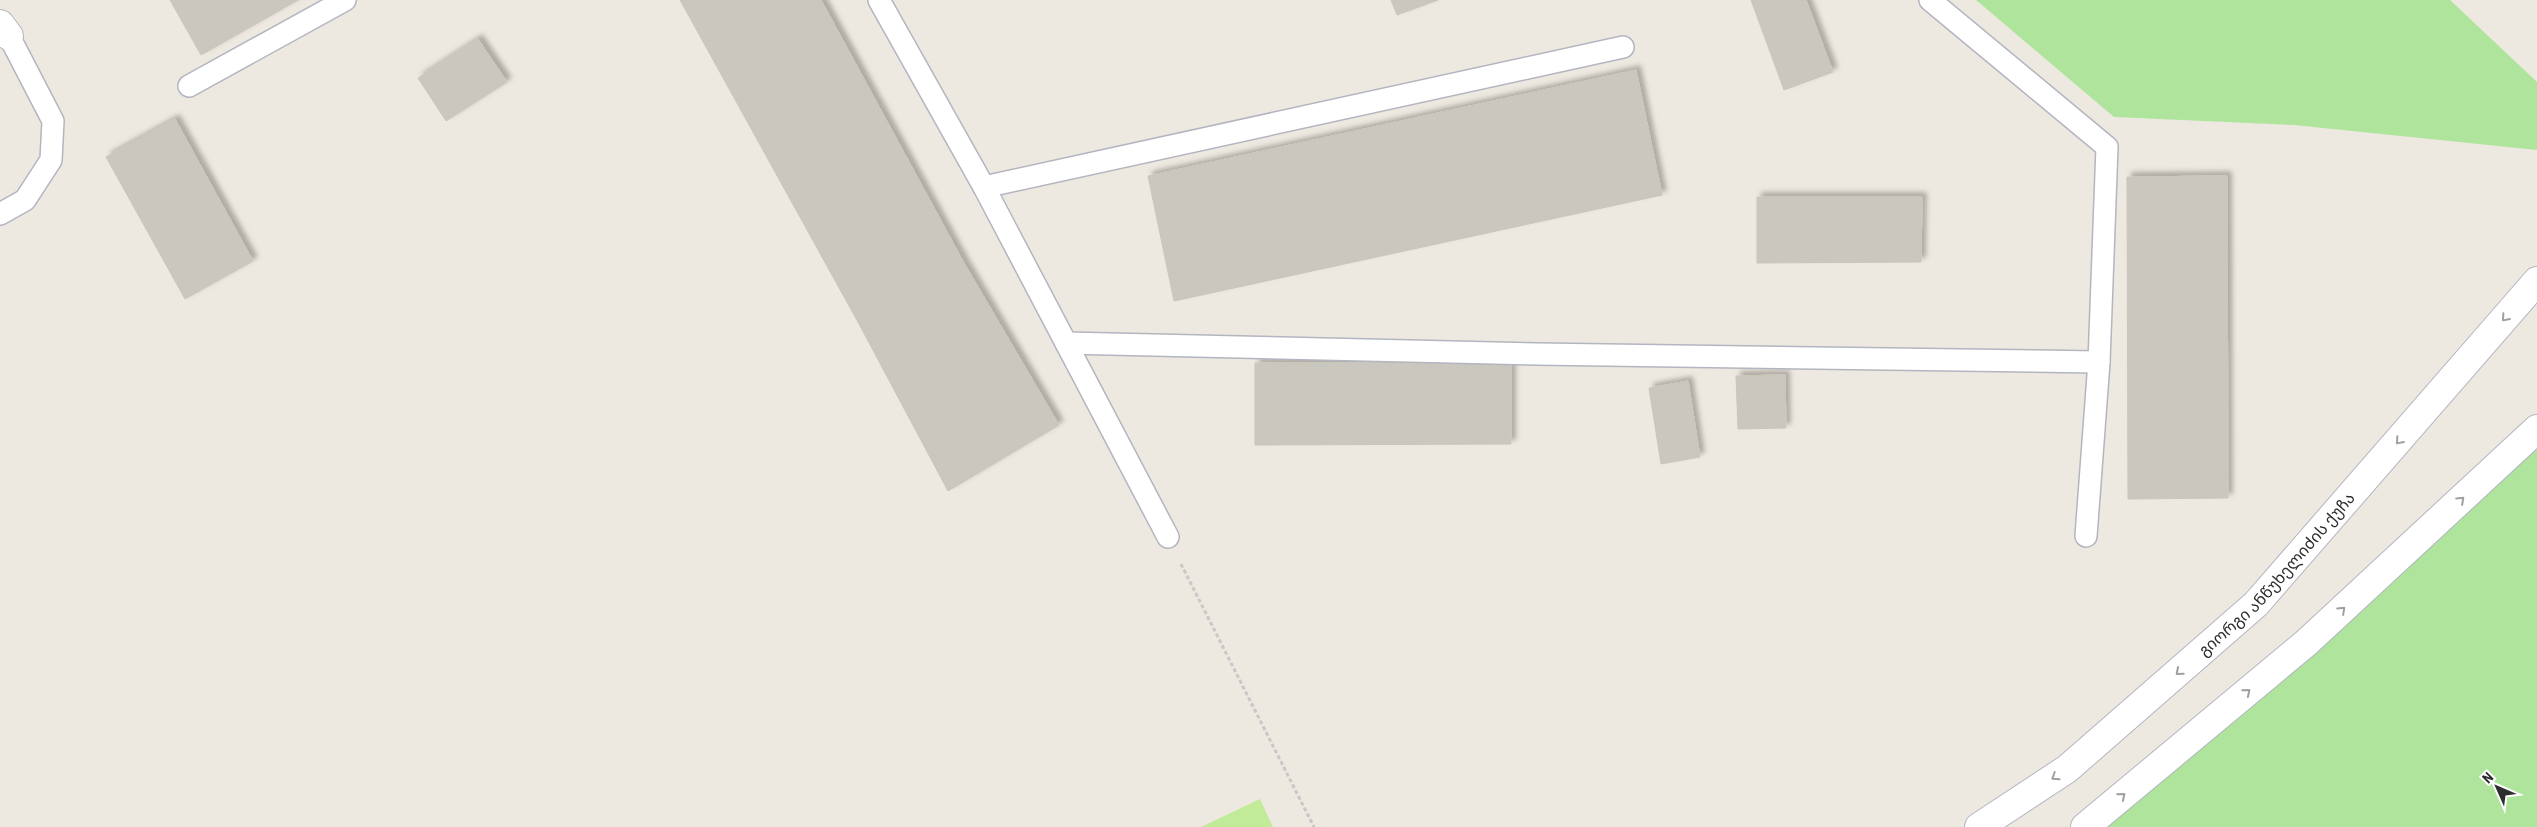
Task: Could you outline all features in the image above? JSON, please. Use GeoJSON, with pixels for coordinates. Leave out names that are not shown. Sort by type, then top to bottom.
{"type":"FeatureCollection","features":[{"type":"Feature","properties":{"kind":"main road","name":"გიორგი ანწუხელიძის ქუჩა"},"geometry":{"type":"LineString","coordinates":[[1979,827],[2067,769],[2256,604],[2537,281]]}},
{"type":"Feature","properties":{"kind":"main road"},"geometry":{"type":"LineString","coordinates":[[2085,827],[2306,643],[2537,429]]}},
{"type":"Feature","properties":{"kind":"lane"},"geometry":{"type":"LineString","coordinates":[[189,86],[345,0]]}},
{"type":"Feature","properties":{"kind":"lane"},"geometry":{"type":"LineString","coordinates":[[879,0],[984,187],[1168,537]]}},
{"type":"Feature","properties":{"kind":"lane"},"geometry":{"type":"LineString","coordinates":[[1930,0],[2106,147],[2099,362],[2086,536]]}},
{"type":"Feature","properties":{"kind":"lane"},"geometry":{"type":"LineString","coordinates":[[0,214],[25,200],[51,160],[53,121],[4,30]]}},
{"type":"Feature","properties":{"kind":"lane"},"geometry":{"type":"LineString","coordinates":[[984,187],[1623,47]]}},
{"type":"Feature","properties":{"kind":"lane"},"geometry":{"type":"LineString","coordinates":[[1066,343],[1537,354],[2099,362]]}},
{"type":"Feature","properties":{"kind":"path"},"geometry":{"type":"LineString","coordinates":[[1168,537],[1314,827]]}},
{"type":"Feature","properties":{"kind":"green space"},"geometry":{"type":"Polygon","coordinates":[[[1976,0],[2450,0],[2537,82],[2537,150],[2294,125],[2114,117],[1976,0]]]}},
{"type":"Feature","properties":{"kind":"green space"},"geometry":{"type":"Polygon","coordinates":[[[2537,429],[2537,827],[2085,827],[2537,429]]]}},
{"type":"Feature","properties":{"kind":"green space"},"geometry":{"type":"Polygon","coordinates":[[[1260,799],[1273,827],[1201,827],[1260,799]]]}},
{"type":"Feature","properties":{"kind":"building"},"geometry":{"type":"Polygon","coordinates":[[[170,0],[298,0],[201,55],[170,0]]]}},
{"type":"Feature","properties":{"kind":"building"},"geometry":{"type":"Polygon","coordinates":[[[680,0],[821,0],[964,263],[859,324],[680,0]]]}},
{"type":"Feature","properties":{"kind":"building"},"geometry":{"type":"Polygon","coordinates":[[[1391,0],[1438,0],[1397,15],[1391,0]]]}},
{"type":"Feature","properties":{"kind":"building"},"geometry":{"type":"Polygon","coordinates":[[[1751,0],[1806,0],[1833,72],[1784,90],[1751,0]]]}},
{"type":"Feature","properties":{"kind":"building"},"geometry":{"type":"Polygon","coordinates":[[[478,39],[507,82],[446,121],[418,78],[478,39]]]}},
{"type":"Feature","properties":{"kind":"building"},"geometry":{"type":"Polygon","coordinates":[[[1636,70],[1662,195],[1174,301],[1148,176],[1636,70]]]}},
{"type":"Feature","properties":{"kind":"building"},"geometry":{"type":"Polygon","coordinates":[[[175,119],[253,261],[185,299],[106,157],[175,119]]]}},
{"type":"Feature","properties":{"kind":"building"},"geometry":{"type":"Polygon","coordinates":[[[2227,176],[2228,498],[2128,499],[2127,177],[2227,176]]]}},
{"type":"Feature","properties":{"kind":"building"},"geometry":{"type":"Polygon","coordinates":[[[1757,197],[1922,197],[1921,262],[1757,263],[1757,197]]]}},
{"type":"Feature","properties":{"kind":"building"},"geometry":{"type":"Polygon","coordinates":[[[964,263],[1059,425],[948,491],[859,324],[964,263]]]}},
{"type":"Feature","properties":{"kind":"building"},"geometry":{"type":"Polygon","coordinates":[[[1511,362],[1511,444],[1255,445],[1255,363],[1511,362]]]}},
{"type":"Feature","properties":{"kind":"building"},"geometry":{"type":"Polygon","coordinates":[[[1785,375],[1786,428],[1738,429],[1736,376],[1785,375]]]}},
{"type":"Feature","properties":{"kind":"building"},"geometry":{"type":"Polygon","coordinates":[[[1688,381],[1700,457],[1661,464],[1649,388],[1688,381]]]}}]}
